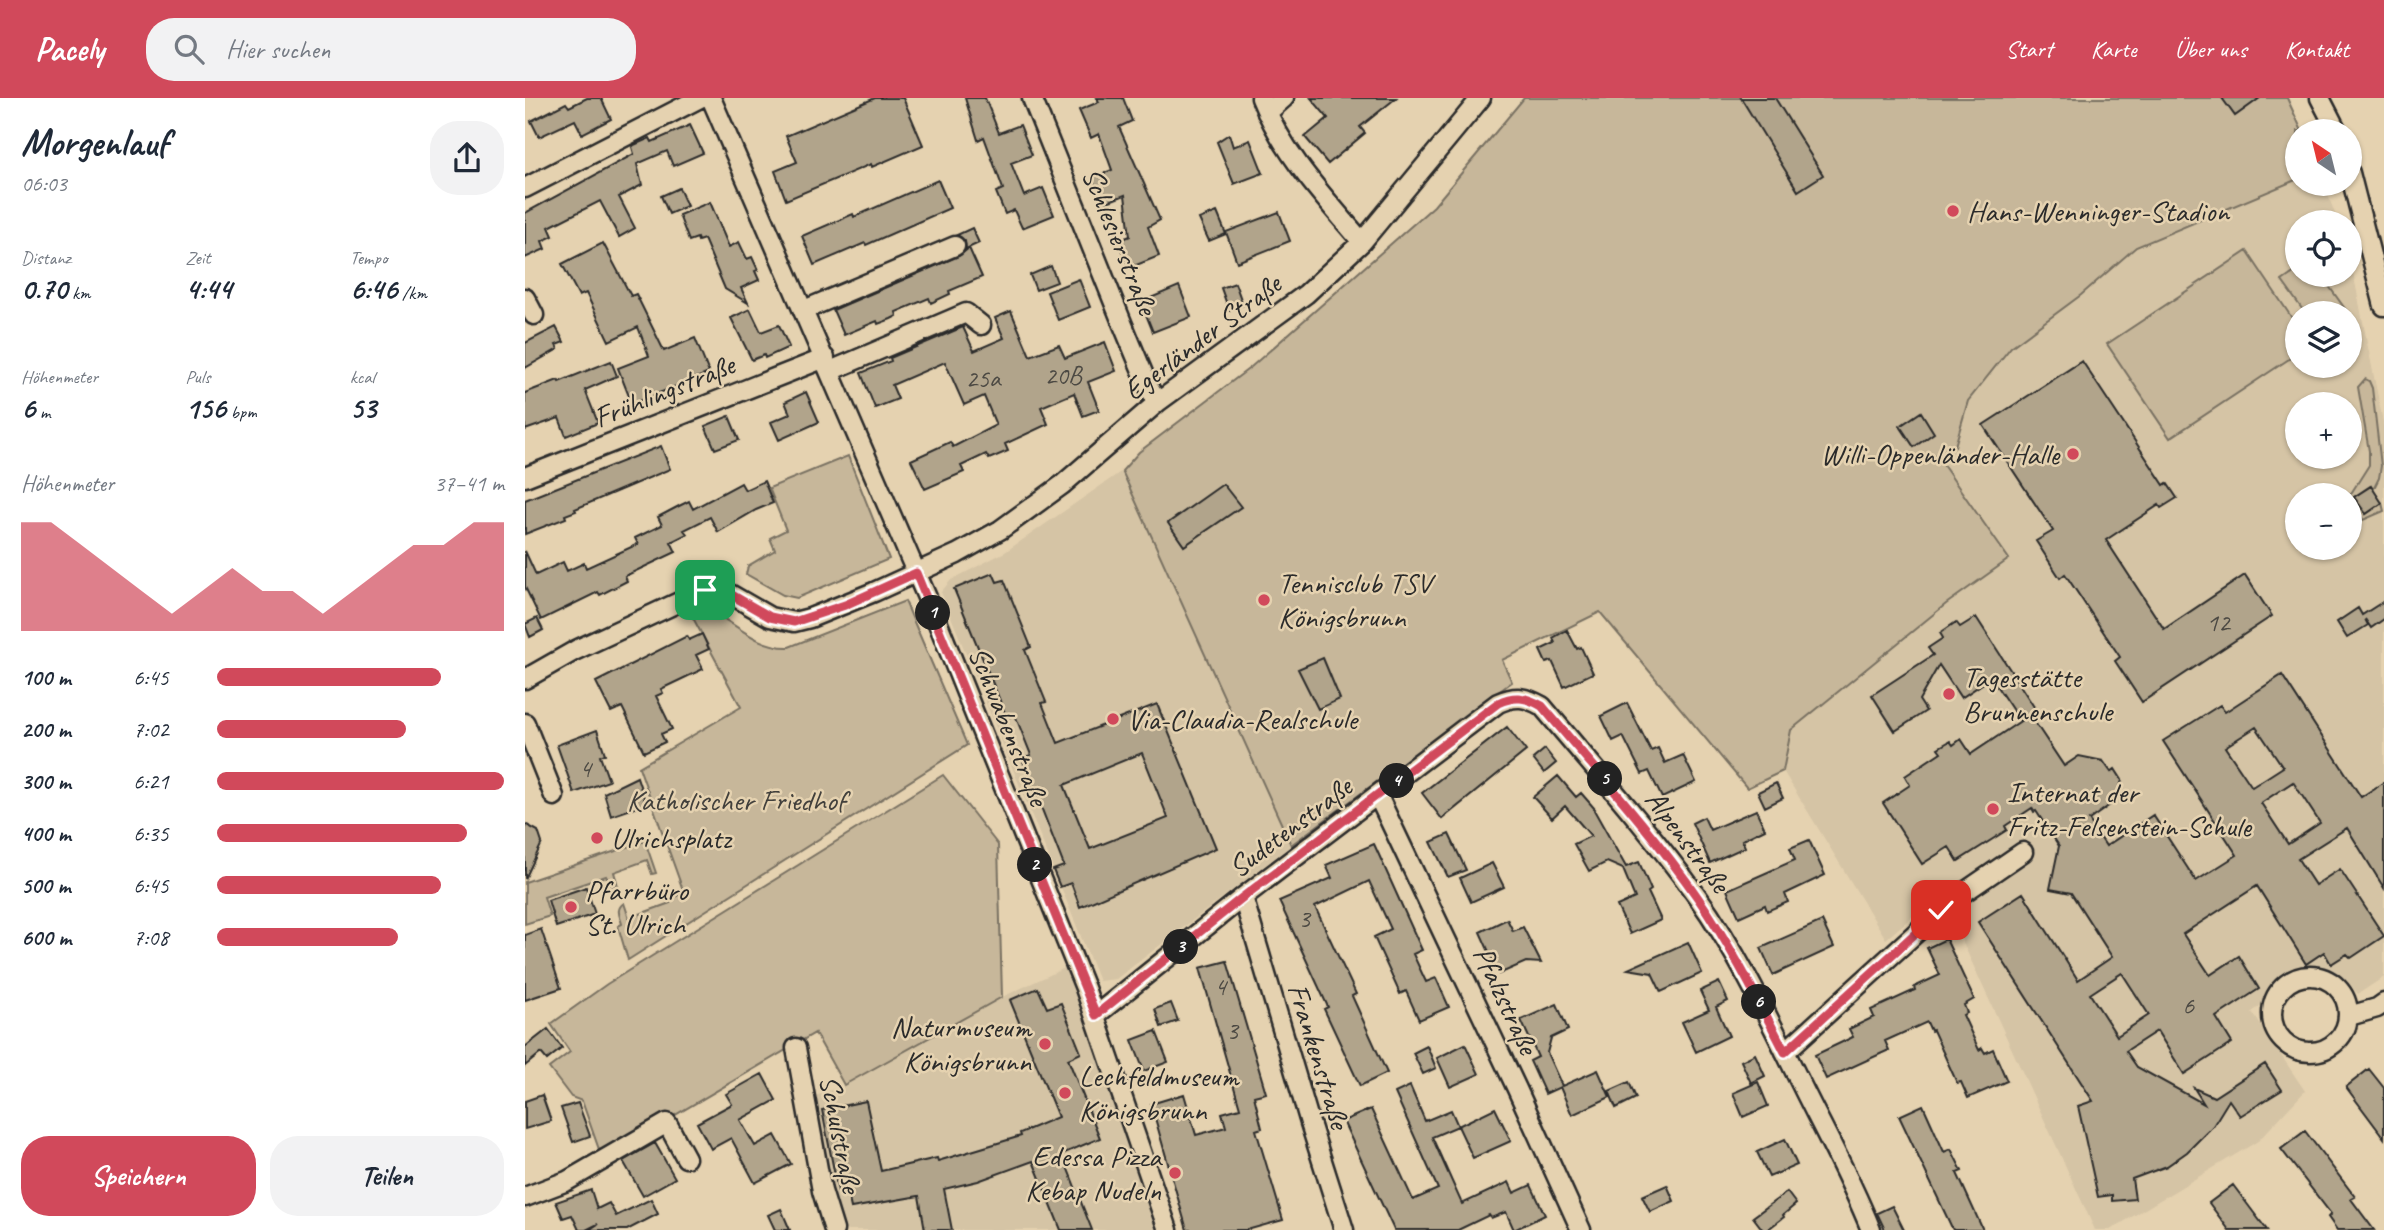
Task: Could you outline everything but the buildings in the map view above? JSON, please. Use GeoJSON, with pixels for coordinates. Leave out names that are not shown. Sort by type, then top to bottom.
{"type":"FeatureCollection","features":[{"type":"Feature","properties":{"kind":"street"},"geometry":{"type":"LineString","coordinates":[[525,188],[701,98]]}},
{"type":"Feature","properties":{"kind":"street","name":"Schwabenstraße"},"geometry":{"type":"LineString","coordinates":[[711,98],[916,573],[1096,1015],[1168,1230]]}},
{"type":"Feature","properties":{"kind":"street","name":"Schlesierstraße"},"geometry":{"type":"LineString","coordinates":[[1032,98],[1133,351],[1158,402]]}},
{"type":"Feature","properties":{"kind":"street"},"geometry":{"type":"LineString","coordinates":[[1284,98],[1264,105],[1300,169],[1362,242]]}},
{"type":"Feature","properties":{"kind":"street","name":"Egerländer Straße"},"geometry":{"type":"LineString","coordinates":[[525,679],[576,650],[705,590],[730,594],[770,617],[794,622],[845,605],[916,573],[1000,530],[1062,485],[1158,402],[1306,294],[1362,242],[1481,98]]}},
{"type":"Feature","properties":{"kind":"street"},"geometry":{"type":"LineString","coordinates":[[2320,98],[2331,119]]}},
{"type":"Feature","properties":{"kind":"street"},"geometry":{"type":"LineString","coordinates":[[2356,196],[2384,306]]}},
{"type":"Feature","properties":{"kind":"street"},"geometry":{"type":"LineString","coordinates":[[804,310],[955,246]]}},
{"type":"Feature","properties":{"kind":"street"},"geometry":{"type":"LineString","coordinates":[[525,298],[534,315]]}},
{"type":"Feature","properties":{"kind":"street","name":"Frühlingstraße"},"geometry":{"type":"LineString","coordinates":[[525,477],[966,313],[981,325]]}},
{"type":"Feature","properties":{"kind":"street","name":"Sudetenstraße"},"geometry":{"type":"LineString","coordinates":[[1096,1015],[1243,897],[1498,703],[1512,696],[1529,698],[1542,706],[1556,723]]}},
{"type":"Feature","properties":{"kind":"street"},"geometry":{"type":"LineString","coordinates":[[525,723],[554,796]]}},
{"type":"Feature","properties":{"kind":"street","name":"Alpenstraße"},"geometry":{"type":"LineString","coordinates":[[1556,723],[1624,801],[1698,897],[1746,977],[1785,1052],[1857,1194],[1871,1230]]}},
{"type":"Feature","properties":{"kind":"street","name":"Pfalzstraße"},"geometry":{"type":"LineString","coordinates":[[1378,796],[1581,1230]]}},
{"type":"Feature","properties":{"kind":"street"},"geometry":{"type":"LineString","coordinates":[[1785,1052],[1950,902],[2023,852]]}},
{"type":"Feature","properties":{"kind":"street","name":"Frankenstraße"},"geometry":{"type":"LineString","coordinates":[[1243,897],[1344,1230]]}},
{"type":"Feature","properties":{"kind":"street"},"geometry":{"type":"LineString","coordinates":[[2312,976],[2324,978],[2334,984],[2348,1004],[2349,1016],[2346,1029],[2339,1040],[2316,1052],[2303,1052],[2281,1039],[2275,1028],[2273,1008],[2281,989],[2300,977],[2312,976]]}},
{"type":"Feature","properties":{"kind":"street"},"geometry":{"type":"LineString","coordinates":[[2349,1016],[2377,1008],[2384,1003]]}},
{"type":"Feature","properties":{"kind":"street","name":"Schulstraße"},"geometry":{"type":"LineString","coordinates":[[796,1048],[822,1191],[834,1230]]}},
{"type":"Feature","properties":{"kind":"street"},"geometry":{"type":"LineString","coordinates":[[525,1197],[567,1181],[667,1123],[686,1158]]}},
{"type":"Feature","properties":{"kind":"shaded area"},"geometry":{"type":"Polygon","coordinates":[[[2285,184],[2285,196],[2328,196],[2334,210],[2285,210],[2285,287],[2356,287],[2359,301],[2285,301],[2285,378],[2362,378],[2362,317],[2384,427],[2384,977],[2358,994],[2344,978],[2320,966],[2282,979],[2267,1001],[2252,1012],[2305,1091],[2258,1141],[2110,1230],[2095,1230],[1940,893],[1886,939],[1783,771],[1790,730],[1946,604],[2008,559],[1936,455],[1955,446],[1968,401],[2011,347],[2081,295],[2136,247],[2285,184]]]}},
{"type":"Feature","properties":{"kind":"shaded area","name":"Via-Claudia-Realschule"},"geometry":{"type":"Polygon","coordinates":[[[1122,471],[1291,845],[1116,979],[1099,981],[941,592],[951,580],[1005,552],[1122,471]]]}},
{"type":"Feature","properties":{"kind":"shaded area"},"geometry":{"type":"Polygon","coordinates":[[[1069,966],[1162,1230],[840,1230],[813,1097],[844,1085],[1002,997],[1069,966]]]}},
{"type":"Feature","properties":{"kind":"green space"},"geometry":{"type":"Polygon","coordinates":[[[1524,98],[2287,98],[2297,119],[2285,119],[2285,184],[2136,247],[2081,295],[2011,347],[1968,401],[1955,446],[1936,455],[2009,559],[1946,604],[1791,730],[1783,771],[1747,788],[1600,612],[1502,660],[1512,682],[1291,845],[1122,471],[1139,452],[1251,367],[1434,206],[1524,98]]]}},
{"type":"Feature","properties":{"kind":"green space"},"geometry":{"type":"Polygon","coordinates":[[[2247,251],[2285,308],[2285,362],[2170,438],[2107,344],[2247,251]]]}},
{"type":"Feature","properties":{"kind":"green space"},"geometry":{"type":"Polygon","coordinates":[[[2286,287],[2330,287],[2339,301],[2296,301],[2286,287]]]}},
{"type":"Feature","properties":{"kind":"green space"},"geometry":{"type":"Polygon","coordinates":[[[2365,379],[2372,388],[2381,466],[2373,490],[2370,486],[2362,492],[2362,483],[2358,483],[2369,465],[2369,451],[2362,410],[2362,392],[2359,392],[2358,387],[2365,379]]]}},
{"type":"Feature","properties":{"kind":"green space"},"geometry":{"type":"Polygon","coordinates":[[[848,456],[889,559],[797,598],[783,595],[746,574],[748,566],[775,550],[770,538],[786,530],[769,488],[848,456]]]}},
{"type":"Feature","properties":{"kind":"green space"},"geometry":{"type":"Polygon","coordinates":[[[2382,503],[2384,511],[2363,520],[2362,508],[2366,514],[2382,503]]]}},
{"type":"Feature","properties":{"kind":"green space","name":"Katholischer Friedhof"},"geometry":{"type":"Polygon","coordinates":[[[905,601],[967,745],[628,960],[618,926],[622,924],[619,913],[621,905],[624,903],[629,918],[670,903],[669,899],[684,893],[639,767],[741,707],[692,616],[709,610],[757,639],[789,647],[905,601]]]}},
{"type":"Feature","properties":{"kind":"green space"},"geometry":{"type":"Polygon","coordinates":[[[943,775],[998,845],[1002,997],[844,1085],[815,1033],[602,1158],[582,1101],[571,1097],[549,1068],[570,1052],[551,1024],[607,984],[943,775]]]}},
{"type":"Feature","properties":{"kind":"green space"},"geometry":{"type":"Polygon","coordinates":[[[645,841],[656,873],[652,874],[647,860],[614,872],[618,886],[611,885],[606,876],[544,897],[550,916],[525,924],[525,882],[645,841]]]}},
{"type":"Feature","properties":{"kind":"place","name":"Hans-Wenninger-Stadion"},"geometry":{"type":"Point","coordinates":[1953,211]}},
{"type":"Feature","properties":{"kind":"place","name":"Willi-Oppenländer-Halle"},"geometry":{"type":"Point","coordinates":[2073,454]}},
{"type":"Feature","properties":{"kind":"place","name":"Tennisclub TSV Königsbrunn"},"geometry":{"type":"Point","coordinates":[1264,600]}},
{"type":"Feature","properties":{"kind":"place","name":"Tagesstätte Brunnenschule"},"geometry":{"type":"Point","coordinates":[1949,694]}},
{"type":"Feature","properties":{"kind":"place","name":"Via-Claudia-Realschule"},"geometry":{"type":"Point","coordinates":[1113,719]}},
{"type":"Feature","properties":{"kind":"place","name":"Internat der Fritz-Felsenstein-Schule"},"geometry":{"type":"Point","coordinates":[1993,809]}},
{"type":"Feature","properties":{"kind":"place","name":"Ulrichsplatz"},"geometry":{"type":"Point","coordinates":[597,838]}},
{"type":"Feature","properties":{"kind":"place","name":"Pfarrbüro St. Ulrich"},"geometry":{"type":"Point","coordinates":[571,907]}},
{"type":"Feature","properties":{"kind":"place","name":"Naturmuseum Königsbrunn"},"geometry":{"type":"Point","coordinates":[1045,1044]}},
{"type":"Feature","properties":{"kind":"place","name":"Lechfeldmuseum Königsbrunn"},"geometry":{"type":"Point","coordinates":[1065,1093]}},
{"type":"Feature","properties":{"kind":"place","name":"Edessa Pizza Kebap Nudeln"},"geometry":{"type":"Point","coordinates":[1175,1173]}},
{"type":"Feature","properties":{"kind":"route"},"geometry":{"type":"LineString","coordinates":[[705,590],[730,594],[770,617],[794,622],[845,605],[916,573],[1096,1015],[1243,897],[1498,703],[1512,696],[1529,698],[1542,706],[1624,801],[1698,897],[1746,977],[1785,1052],[1941,910]]}}]}
